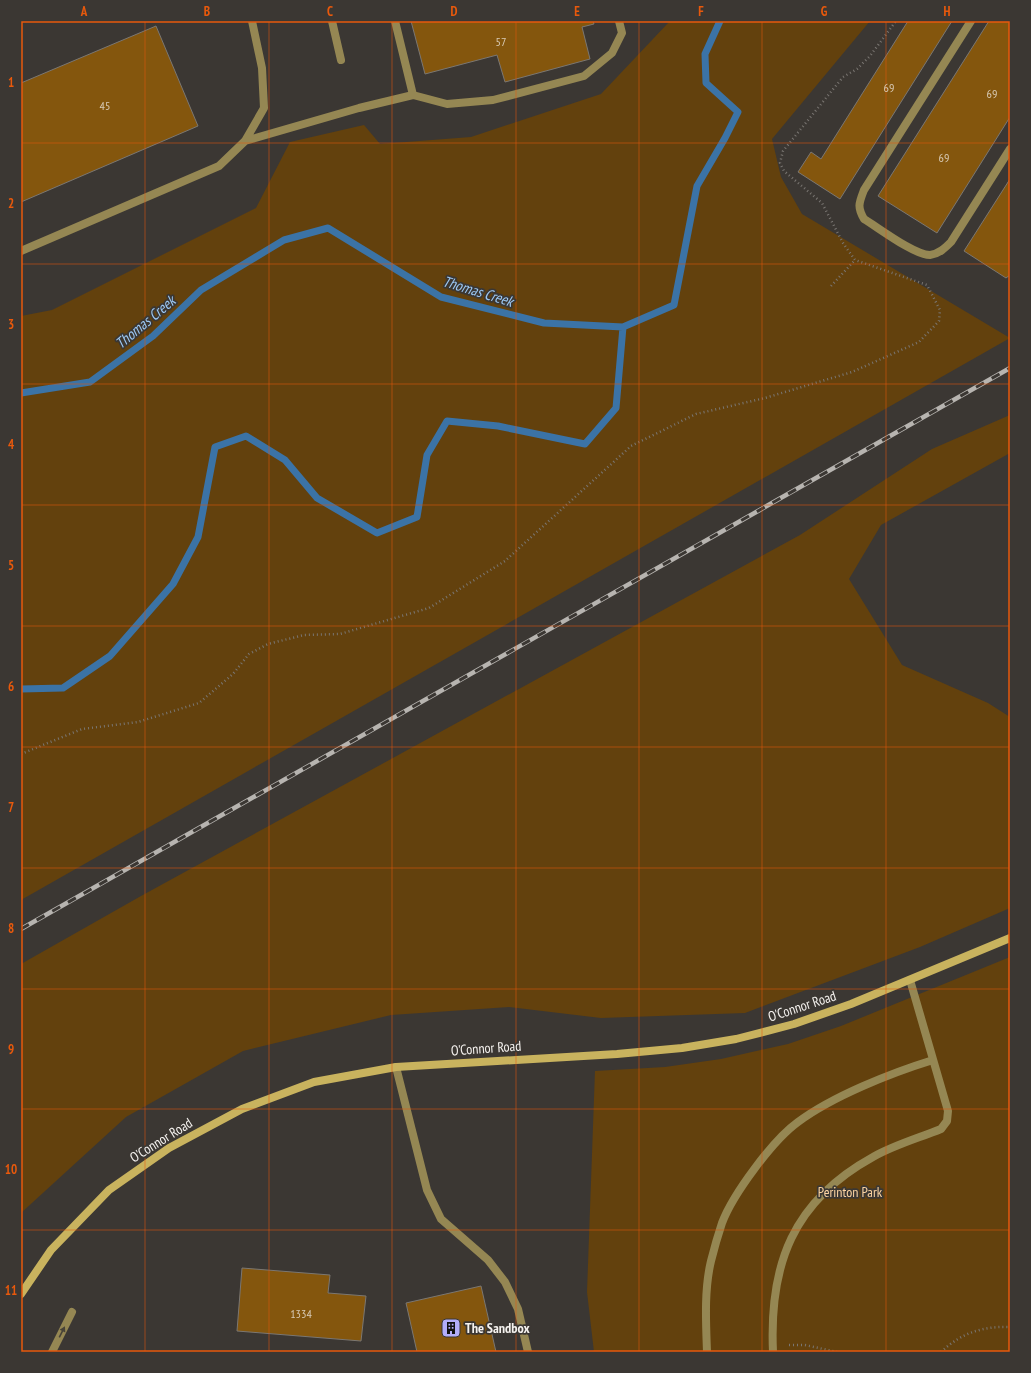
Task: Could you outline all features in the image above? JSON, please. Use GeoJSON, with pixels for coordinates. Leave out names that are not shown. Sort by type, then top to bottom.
{"type":"FeatureCollection","features":[{"type":"Feature","properties":{"kind":"street","name":"O'Connor Road"},"geometry":{"type":"LineString","coordinates":[[21,1294],[51,1250],[109,1190],[169,1148],[242,1109],[314,1082],[396,1067],[617,1054],[682,1048],[728,1040],[794,1024],[851,1004],[1010,938]]}},
{"type":"Feature","properties":{"kind":"lane"},"geometry":{"type":"LineString","coordinates":[[21,251],[219,166],[245,141],[264,108],[262,68],[252,21]]}},
{"type":"Feature","properties":{"kind":"lane"},"geometry":{"type":"LineString","coordinates":[[332,21],[341,60]]}},
{"type":"Feature","properties":{"kind":"lane"},"geometry":{"type":"LineString","coordinates":[[395,21],[413,95]]}},
{"type":"Feature","properties":{"kind":"lane"},"geometry":{"type":"LineString","coordinates":[[245,141],[359,108],[413,95],[447,104],[493,100],[584,76],[612,53],[622,33],[618,21]]}},
{"type":"Feature","properties":{"kind":"lane"},"geometry":{"type":"LineString","coordinates":[[971,21],[864,190],[859,210],[864,219],[918,253],[931,255],[942,251],[951,242],[1010,149]]}},
{"type":"Feature","properties":{"kind":"lane"},"geometry":{"type":"LineString","coordinates":[[772,1348],[776,1284],[786,1246],[818,1198],[844,1175],[874,1156],[941,1129],[947,1121],[948,1112],[910,980]]}},
{"type":"Feature","properties":{"kind":"lane"},"geometry":{"type":"LineString","coordinates":[[707,1352],[708,1296],[711,1262],[723,1222],[744,1185],[770,1148],[798,1122],[835,1100],[880,1079],[933,1060]]}},
{"type":"Feature","properties":{"kind":"lane"},"geometry":{"type":"LineString","coordinates":[[396,1067],[427,1190],[441,1219],[488,1260],[505,1282],[518,1309],[528,1352]]}},
{"type":"Feature","properties":{"kind":"lane"},"geometry":{"type":"LineString","coordinates":[[52,1352],[72,1312]]}},
{"type":"Feature","properties":{"kind":"path"},"geometry":{"type":"LineString","coordinates":[[21,754],[82,729],[138,722],[200,703],[233,674],[249,654],[268,644],[304,635],[340,634],[429,608],[506,561],[631,446],[696,414],[765,398],[852,372],[919,342],[940,321],[940,310],[927,285],[855,260],[843,243],[822,203],[784,172],[780,163],[783,151],[842,77],[857,69],[870,56],[896,21]]}},
{"type":"Feature","properties":{"kind":"path"},"geometry":{"type":"LineString","coordinates":[[831,286],[855,260]]}},
{"type":"Feature","properties":{"kind":"path"},"geometry":{"type":"LineString","coordinates":[[941,1352],[952,1342],[968,1333],[980,1329],[1010,1328]]}},
{"type":"Feature","properties":{"kind":"path"},"geometry":{"type":"LineString","coordinates":[[772,1348],[805,1345],[837,1352]]}},
{"type":"Feature","properties":{"kind":"green space"},"geometry":{"type":"Polygon","coordinates":[[[670,21],[870,21],[772,139],[781,177],[802,214],[1010,338],[21,900],[21,316],[52,310],[256,208],[290,142],[364,125],[380,144],[471,137],[601,94],[670,21]]]}},
{"type":"Feature","properties":{"kind":"green space"},"geometry":{"type":"Polygon","coordinates":[[[1010,415],[1010,453],[881,525],[849,579],[902,665],[988,703],[1010,717],[1010,908],[920,947],[745,1013],[601,1018],[509,1007],[391,1015],[243,1051],[126,1117],[21,1213],[21,964],[141,896],[800,535],[932,449],[1010,415]]]}},
{"type":"Feature","properties":{"kind":"green space","name":"Perinton Park"},"geometry":{"type":"Polygon","coordinates":[[[1010,957],[1010,1352],[594,1352],[587,1292],[595,1071],[665,1067],[721,1059],[788,1044],[841,1026],[1010,957]]]}},
{"type":"Feature","properties":{"kind":"building"},"geometry":{"type":"Polygon","coordinates":[[[411,21],[593,21],[594,24],[582,27],[590,59],[505,82],[497,55],[425,74],[411,21]]]}},
{"type":"Feature","properties":{"kind":"building"},"geometry":{"type":"Polygon","coordinates":[[[908,21],[952,21],[840,199],[798,172],[811,152],[821,159],[908,21]]]}},
{"type":"Feature","properties":{"kind":"building"},"geometry":{"type":"Polygon","coordinates":[[[989,21],[1010,21],[1010,117],[937,233],[878,196],[989,21]]]}},
{"type":"Feature","properties":{"kind":"building"},"geometry":{"type":"Polygon","coordinates":[[[156,26],[198,126],[21,202],[21,83],[156,26]]]}},
{"type":"Feature","properties":{"kind":"building"},"geometry":{"type":"Polygon","coordinates":[[[1010,179],[1010,275],[1006,278],[964,251],[1010,179]]]}},
{"type":"Feature","properties":{"kind":"building"},"geometry":{"type":"Polygon","coordinates":[[[242,1268],[330,1275],[328,1293],[366,1296],[361,1341],[237,1331],[242,1268]]]}},
{"type":"Feature","properties":{"kind":"building","name":"The Sandbox"},"geometry":{"type":"Polygon","coordinates":[[[481,1286],[496,1352],[417,1352],[406,1303],[481,1286]]]}},
{"type":"Feature","properties":{"kind":"waterway","name":"Thomas Creek"},"geometry":{"type":"LineString","coordinates":[[21,393],[90,382],[153,336],[201,290],[284,240],[328,228],[441,297],[544,323],[623,327],[674,305],[697,186],[725,138],[738,112],[706,83],[705,54],[720,21]]}},
{"type":"Feature","properties":{"kind":"waterway"},"geometry":{"type":"LineString","coordinates":[[21,689],[63,688],[110,656],[173,584],[198,537],[215,447],[246,436],[285,460],[317,498],[377,533],[417,517],[427,455],[447,421],[498,426],[585,444],[616,408],[623,327]]}},
{"type":"Feature","properties":{"kind":"railway"},"geometry":{"type":"LineString","coordinates":[[21,929],[1010,368]]}},
{"type":"Feature","properties":{"kind":"place","name":"The Sandbox"},"geometry":{"type":"Point","coordinates":[451,1328]}}]}
